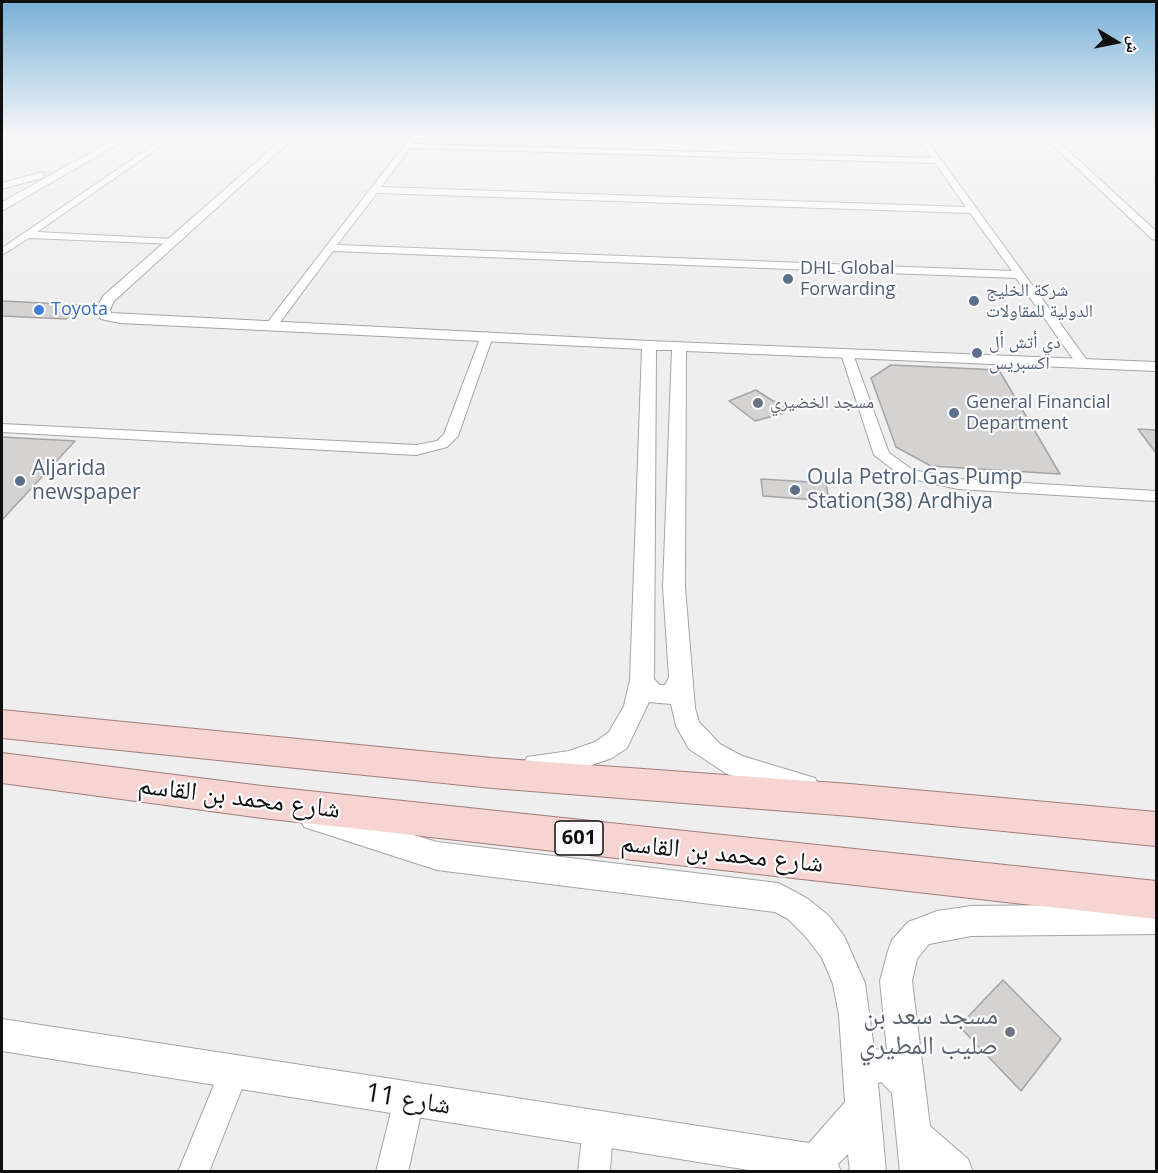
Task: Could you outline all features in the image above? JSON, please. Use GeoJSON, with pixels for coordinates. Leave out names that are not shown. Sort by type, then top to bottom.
{"type":"FeatureCollection","features":[{"type":"Feature","properties":{"kind":"main road"},"geometry":{"type":"LineString","coordinates":[[2,207],[32,190]]}},
{"type":"Feature","properties":{"kind":"main road","name":"شارع محمد بن القاسم"},"geometry":{"type":"LineString","coordinates":[[2,724],[93,735],[492,773],[850,800],[1156,829]]}},
{"type":"Feature","properties":{"kind":"main road","name":"شارع محمد بن القاسم"},"geometry":{"type":"LineString","coordinates":[[2,768],[262,802],[1156,900]]}},
{"type":"Feature","properties":{"kind":"street"},"geometry":{"type":"LineString","coordinates":[[2,252],[93,190]]}},
{"type":"Feature","properties":{"kind":"street"},"geometry":{"type":"LineString","coordinates":[[231,190],[108,299],[103,310],[106,316],[120,319],[649,345],[1156,367]]}},
{"type":"Feature","properties":{"kind":"street"},"geometry":{"type":"LineString","coordinates":[[271,326],[375,190],[973,210]]}},
{"type":"Feature","properties":{"kind":"street"},"geometry":{"type":"LineString","coordinates":[[959,190],[1083,363]]}},
{"type":"Feature","properties":{"kind":"street"},"geometry":{"type":"LineString","coordinates":[[1105,190],[1156,237]]}},
{"type":"Feature","properties":{"kind":"street"},"geometry":{"type":"LineString","coordinates":[[27,235],[172,242]]}},
{"type":"Feature","properties":{"kind":"street"},"geometry":{"type":"LineString","coordinates":[[329,248],[1019,275]]}},
{"type":"Feature","properties":{"kind":"street"},"geometry":{"type":"LineString","coordinates":[[2,428],[416,450],[442,444],[451,436],[487,336]]}},
{"type":"Feature","properties":{"kind":"street"},"geometry":{"type":"LineString","coordinates":[[93,735],[550,765],[585,758],[618,740],[636,708],[642,680],[649,345]]}},
{"type":"Feature","properties":{"kind":"street"},"geometry":{"type":"LineString","coordinates":[[679,346],[674,587],[683,708],[688,726],[698,741],[711,752],[736,766],[850,800]]}},
{"type":"Feature","properties":{"kind":"street"},"geometry":{"type":"LineString","coordinates":[[847,354],[882,455],[908,474],[958,484],[1156,496]]}},
{"type":"Feature","properties":{"kind":"street"},"geometry":{"type":"LineString","coordinates":[[642,680],[649,692],[660,695],[671,694],[678,687],[680,678]]}},
{"type":"Feature","properties":{"kind":"street"},"geometry":{"type":"LineString","coordinates":[[262,802],[437,856],[778,898],[798,909],[817,926],[837,956],[849,983],[855,1015],[868,1172]]}},
{"type":"Feature","properties":{"kind":"street"},"geometry":{"type":"LineString","coordinates":[[918,1172],[896,981],[903,951],[919,933],[937,926],[971,921],[1156,919]]}},
{"type":"Feature","properties":{"kind":"street","name":"شارع 11"},"geometry":{"type":"LineString","coordinates":[[2,1035],[232,1073],[750,1151],[819,1167],[839,1138],[861,1091]]}},
{"type":"Feature","properties":{"kind":"street"},"geometry":{"type":"LineString","coordinates":[[861,1091],[869,1067],[882,1065],[896,1071],[906,1083]]}},
{"type":"Feature","properties":{"kind":"street"},"geometry":{"type":"LineString","coordinates":[[193,1172],[232,1073]]}},
{"type":"Feature","properties":{"kind":"street"},"geometry":{"type":"LineString","coordinates":[[392,1172],[409,1100]]}},
{"type":"Feature","properties":{"kind":"street"},"geometry":{"type":"LineString","coordinates":[[594,1172],[598,1128]]}},
{"type":"Feature","properties":{"kind":"street"},"geometry":{"type":"LineString","coordinates":[[913,1134],[933,1156],[955,1172]]}},
{"type":"Feature","properties":{"kind":"street"},"geometry":{"type":"LineString","coordinates":[[750,1151],[772,1163],[777,1172]]}},
{"type":"Feature","properties":{"kind":"building","name":"Toyota"},"geometry":{"type":"Polygon","coordinates":[[[2,301],[83,305],[66,319],[2,316],[2,301]]]}},
{"type":"Feature","properties":{"kind":"building","name":"General Financial Department"},"geometry":{"type":"Polygon","coordinates":[[[891,365],[999,370],[1060,474],[931,466],[896,447],[871,378],[891,365]]]}},
{"type":"Feature","properties":{"kind":"building","name":"مسجد الخضيري"},"geometry":{"type":"Polygon","coordinates":[[[756,390],[773,401],[788,406],[778,411],[784,413],[755,421],[729,401],[756,390]]]}},
{"type":"Feature","properties":{"kind":"building"},"geometry":{"type":"Polygon","coordinates":[[[1138,429],[1156,430],[1156,453],[1138,429]]]}},
{"type":"Feature","properties":{"kind":"building","name":"Aljarida newspaper"},"geometry":{"type":"Polygon","coordinates":[[[2,437],[75,441],[2,520],[2,437]]]}},
{"type":"Feature","properties":{"kind":"building","name":"Oula Petrol Gas Pump Station(38) Ardhiya"},"geometry":{"type":"Polygon","coordinates":[[[761,479],[826,483],[829,501],[763,496],[761,479]]]}},
{"type":"Feature","properties":{"kind":"building","name":"مسجد سعد بن صليب المطيري"},"geometry":{"type":"Polygon","coordinates":[[[1003,980],[1061,1039],[1021,1091],[959,1026],[1003,980]]]}},
{"type":"Feature","properties":{"kind":"place","name":"DHL Global Forwarding"},"geometry":{"type":"Point","coordinates":[788,279]}},
{"type":"Feature","properties":{"kind":"place","name":"شركة الخليج الدولية للمقاولات"},"geometry":{"type":"Point","coordinates":[974,301]}},
{"type":"Feature","properties":{"kind":"place","name":"Toyota"},"geometry":{"type":"Point","coordinates":[39,310]}},
{"type":"Feature","properties":{"kind":"place","name":"دي أتش أل اكسبريس"},"geometry":{"type":"Point","coordinates":[977,353]}},
{"type":"Feature","properties":{"kind":"place","name":"مسجد الخضيري"},"geometry":{"type":"Point","coordinates":[758,403]}},
{"type":"Feature","properties":{"kind":"place","name":"General Financial Department"},"geometry":{"type":"Point","coordinates":[954,413]}},
{"type":"Feature","properties":{"kind":"place","name":"Aljarida newspaper"},"geometry":{"type":"Point","coordinates":[20,481]}},
{"type":"Feature","properties":{"kind":"place","name":"Oula Petrol Gas Pump Station(38) Ardhiya"},"geometry":{"type":"Point","coordinates":[795,490]}},
{"type":"Feature","properties":{"kind":"place","name":"مسجد سعد بن صليب المطيري"},"geometry":{"type":"Point","coordinates":[1010,1032]}}]}
